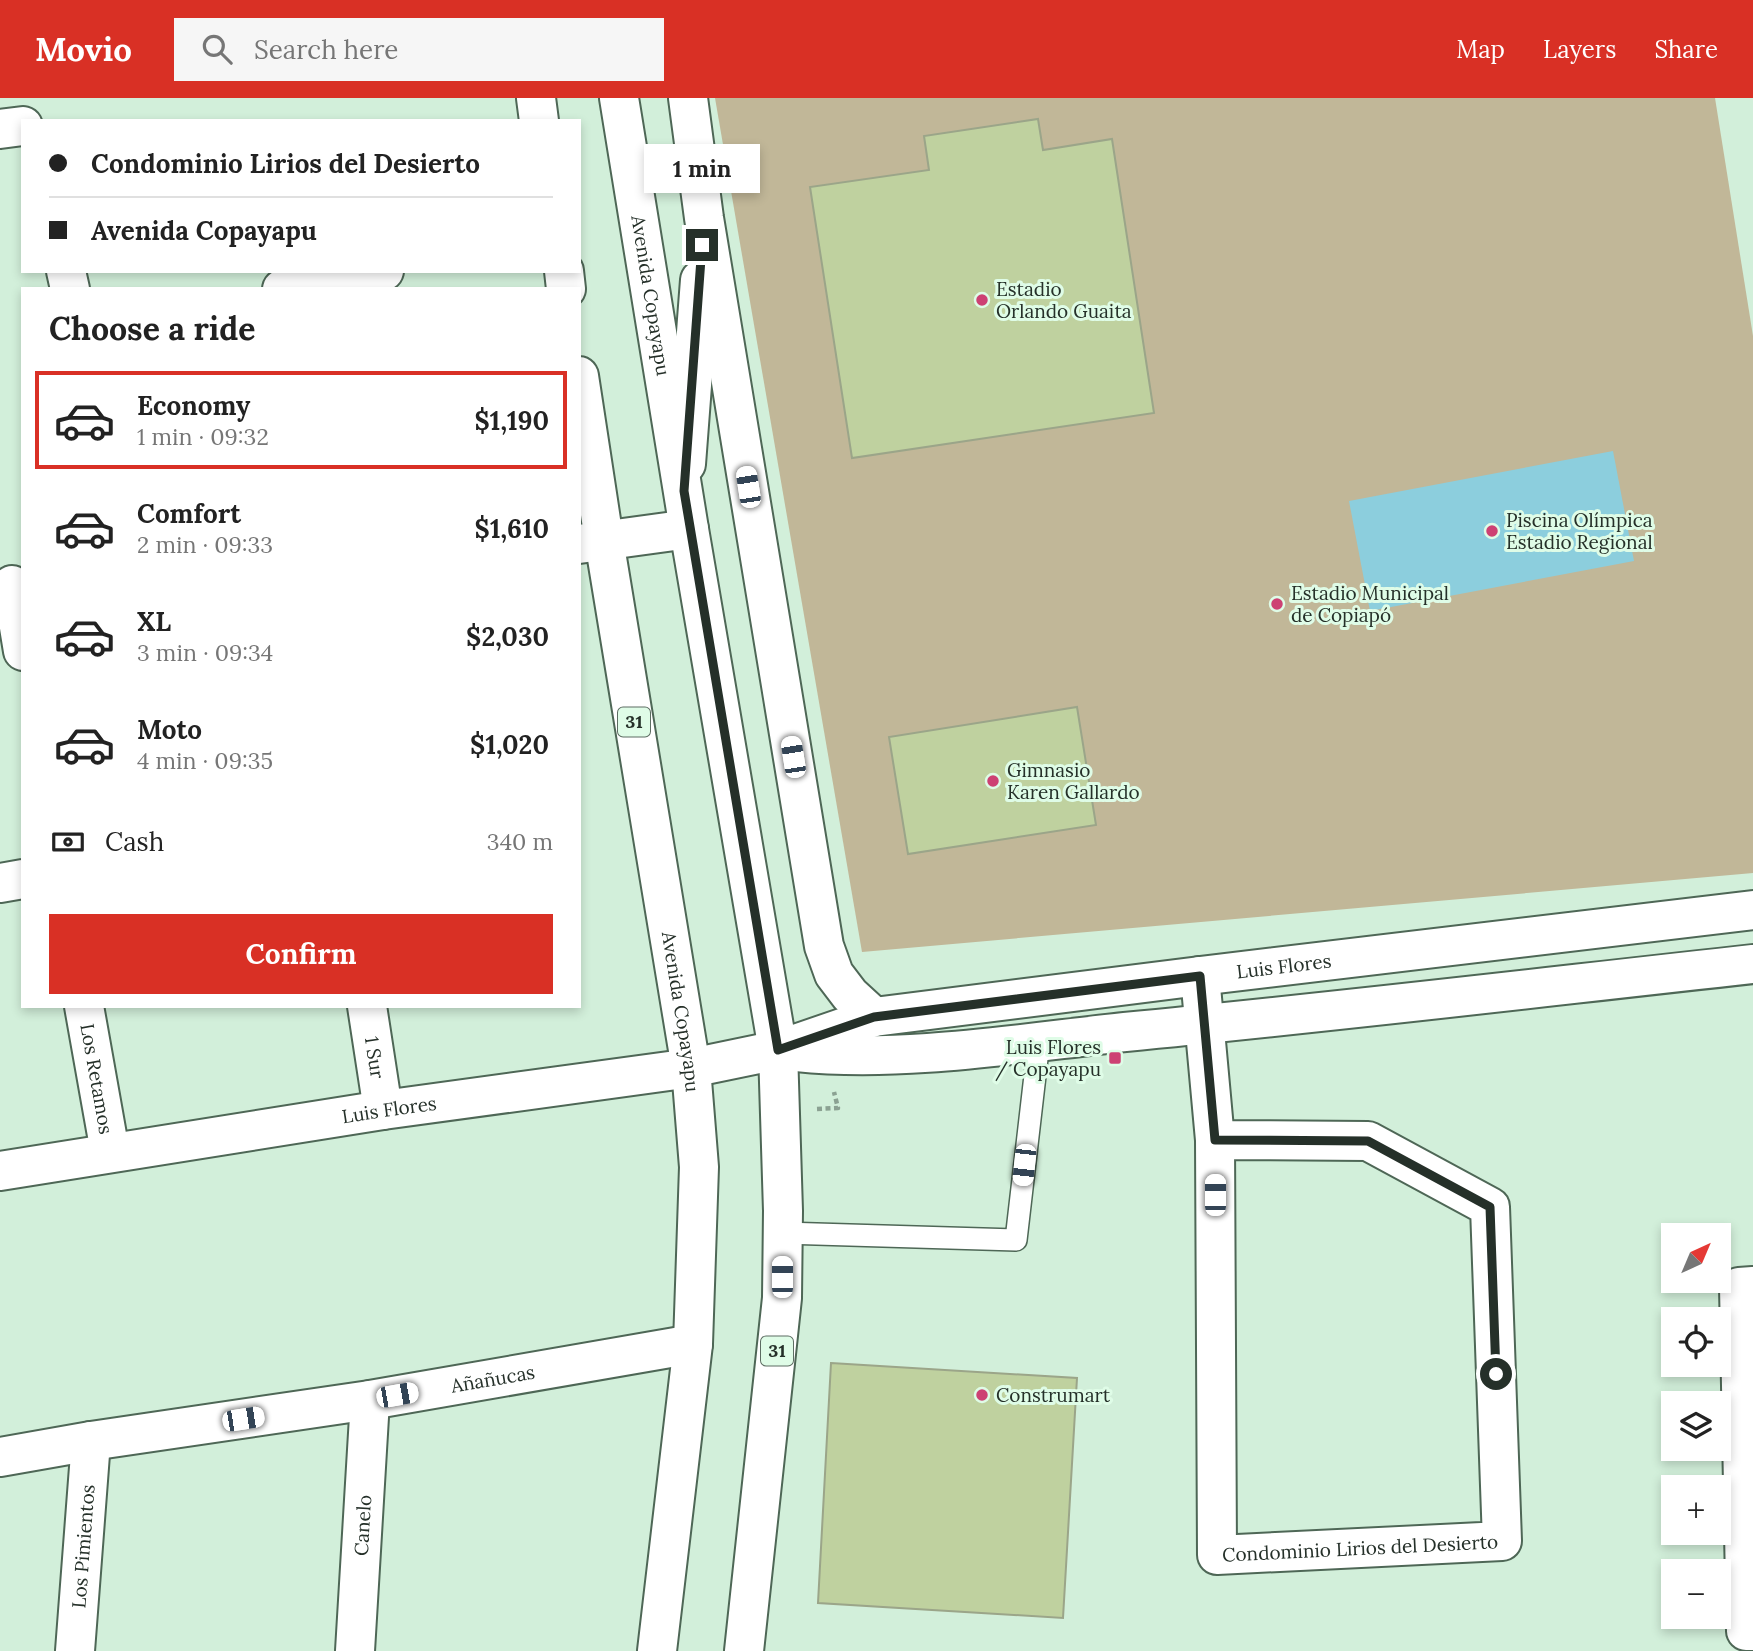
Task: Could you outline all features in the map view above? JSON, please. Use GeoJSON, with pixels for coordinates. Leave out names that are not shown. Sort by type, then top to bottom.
{"type":"FeatureCollection","features":[{"type":"Feature","properties":{"kind":"main road"},"geometry":{"type":"LineString","coordinates":[[35,98],[37,119]]}},
{"type":"Feature","properties":{"kind":"main road"},"geometry":{"type":"LineString","coordinates":[[536,98],[540,119]]}},
{"type":"Feature","properties":{"kind":"main road","name":"Avenida Copayapu"},"geometry":{"type":"LineString","coordinates":[[619,98],[778,1050],[782,1298],[744,1651]]}},
{"type":"Feature","properties":{"kind":"main road","name":"Avenida Copayapu"},"geometry":{"type":"LineString","coordinates":[[688,98],[704,218],[824,946],[834,974],[850,995],[874,1017]]}},
{"type":"Feature","properties":{"kind":"main road"},"geometry":{"type":"LineString","coordinates":[[0,129],[21,126]]}},
{"type":"Feature","properties":{"kind":"main road","name":"Avenida Copayapu"},"geometry":{"type":"LineString","coordinates":[[684,491],[704,218]]}},
{"type":"Feature","properties":{"kind":"main road"},"geometry":{"type":"LineString","coordinates":[[293,287],[373,273]]}},
{"type":"Feature","properties":{"kind":"main road","name":"Avenida Copayapu"},"geometry":{"type":"LineString","coordinates":[[581,404],[591,542],[691,1068],[699,1167],[693,1344],[657,1651]]}},
{"type":"Feature","properties":{"kind":"main road"},"geometry":{"type":"LineString","coordinates":[[591,542],[689,529]]}},
{"type":"Feature","properties":{"kind":"main road"},"geometry":{"type":"LineString","coordinates":[[11,585],[21,640]]}},
{"type":"Feature","properties":{"kind":"main road"},"geometry":{"type":"LineString","coordinates":[[0,883],[21,879]]}},
{"type":"Feature","properties":{"kind":"main road","name":"Luis Flores"},"geometry":{"type":"LineString","coordinates":[[0,1171],[383,1110],[691,1068],[778,1050],[874,1017],[1753,911]]}},
{"type":"Feature","properties":{"kind":"main road","name":"Luis Flores"},"geometry":{"type":"LineString","coordinates":[[778,1050],[825,1055],[918,1053],[1753,964]]}},
{"type":"Feature","properties":{"kind":"main road","name":"Condominio Lirios del Desierto"},"geometry":{"type":"LineString","coordinates":[[1200,976],[1215,1140],[1217,1555],[1502,1541],[1490,1207],[1368,1141],[1215,1140]]}},
{"type":"Feature","properties":{"kind":"main road","name":"Los Retamos"},"geometry":{"type":"LineString","coordinates":[[84,1008],[110,1152]]}},
{"type":"Feature","properties":{"kind":"main road","name":"1 Sur"},"geometry":{"type":"LineString","coordinates":[[367,1008],[383,1110]]}},
{"type":"Feature","properties":{"kind":"main road"},"geometry":{"type":"LineString","coordinates":[[1753,1286],[1740,1287],[1746,1631],[1753,1631]]}},
{"type":"Feature","properties":{"kind":"main road","name":"Añañucas"},"geometry":{"type":"LineString","coordinates":[[0,1457],[370,1400],[693,1344]]}},
{"type":"Feature","properties":{"kind":"main road","name":"Canelo"},"geometry":{"type":"LineString","coordinates":[[355,1651],[370,1400]]}},
{"type":"Feature","properties":{"kind":"main road","name":"Los Pimientos"},"geometry":{"type":"LineString","coordinates":[[75,1651],[91,1441]]}},
{"type":"Feature","properties":{"kind":"lane"},"geometry":{"type":"LineString","coordinates":[[783,1233],[1016,1240],[1039,1041]]}},
{"type":"Feature","properties":{"kind":"path"},"geometry":{"type":"LineString","coordinates":[[779,1112],[838,1108],[825,1055]]}},
{"type":"Feature","properties":{"kind":"shaded area","name":"Estadio Municipal de Copiapó"},"geometry":{"type":"Polygon","coordinates":[[[715,98],[1715,98],[1753,336],[1753,873],[862,952],[715,98]]]}},
{"type":"Feature","properties":{"kind":"water","name":"Piscina Olímpica Estadio Regional"},"geometry":{"type":"Polygon","coordinates":[[[1613,451],[1634,561],[1370,611],[1349,501],[1613,451]]]}},
{"type":"Feature","properties":{"kind":"building","name":"Estadio Orlando Guaita"},"geometry":{"type":"Polygon","coordinates":[[[1038,119],[1043,150],[1112,139],[1154,413],[852,458],[810,187],[929,170],[924,136],[1038,119]]]}},
{"type":"Feature","properties":{"kind":"building","name":"Gimnasio Karen Gallardo"},"geometry":{"type":"Polygon","coordinates":[[[1077,707],[1096,825],[908,854],[889,737],[1077,707]]]}},
{"type":"Feature","properties":{"kind":"building"},"geometry":{"type":"Polygon","coordinates":[[[831,1363],[1077,1378],[1063,1618],[818,1603],[831,1363]]]}},
{"type":"Feature","properties":{"kind":"place","name":"Estadio Orlando Guaita"},"geometry":{"type":"Point","coordinates":[982,300]}},
{"type":"Feature","properties":{"kind":"place","name":"Piscina Olímpica Estadio Regional"},"geometry":{"type":"Point","coordinates":[1492,531]}},
{"type":"Feature","properties":{"kind":"place","name":"Estadio Municipal de Copiapó"},"geometry":{"type":"Point","coordinates":[1277,604]}},
{"type":"Feature","properties":{"kind":"place","name":"Gimnasio Karen Gallardo"},"geometry":{"type":"Point","coordinates":[993,781]}},
{"type":"Feature","properties":{"kind":"place","name":"Luis Flores / Copayapu"},"geometry":{"type":"Point","coordinates":[1115,1058]}},
{"type":"Feature","properties":{"kind":"place","name":"Construmart"},"geometry":{"type":"Point","coordinates":[982,1395]}},
{"type":"Feature","properties":{"kind":"route"},"geometry":{"type":"LineString","coordinates":[[702,245],[684,491],[778,1050],[874,1017],[1200,976],[1215,1140],[1368,1141],[1490,1207],[1496,1374]]}}]}
